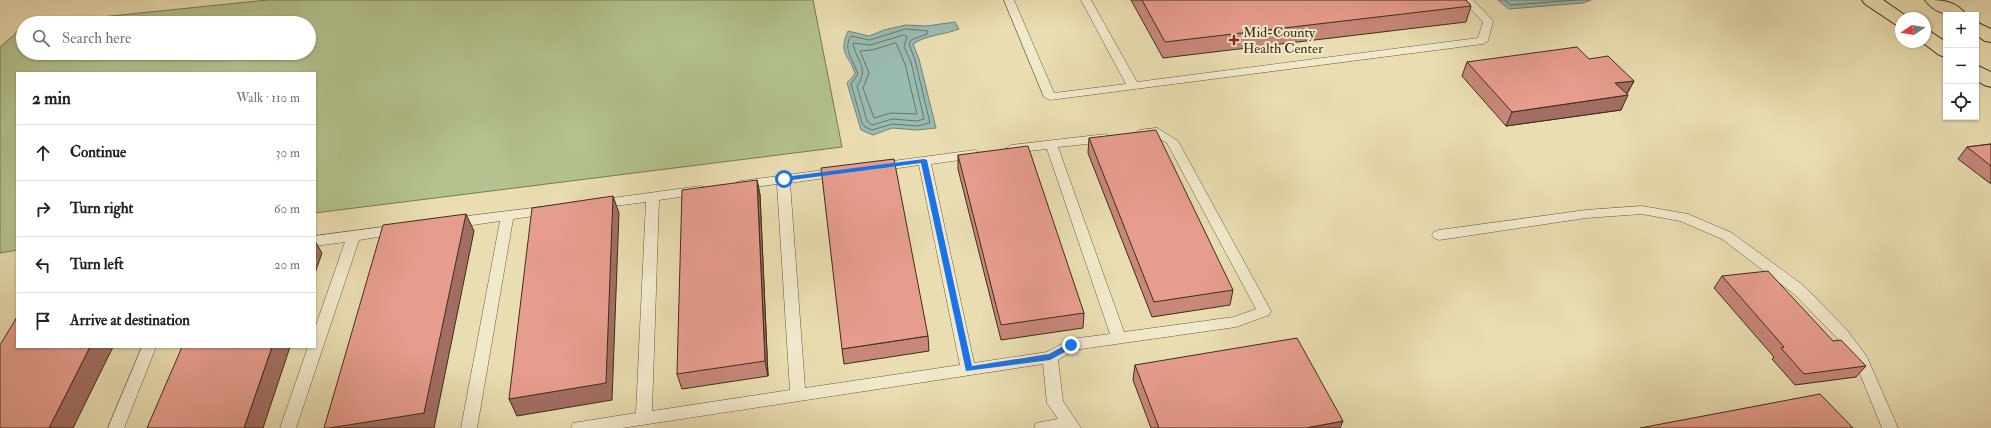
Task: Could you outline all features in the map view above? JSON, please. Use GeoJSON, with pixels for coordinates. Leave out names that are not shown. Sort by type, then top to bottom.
{"type":"FeatureCollection","features":[{"type":"Feature","properties":{"kind":"main road"},"geometry":{"type":"LineString","coordinates":[[1871,0],[1895,16]]}},
{"type":"Feature","properties":{"kind":"main road"},"geometry":{"type":"LineString","coordinates":[[1934,0],[1952,12]]}},
{"type":"Feature","properties":{"kind":"main road"},"geometry":{"type":"LineString","coordinates":[[1979,29],[1991,37]]}},
{"type":"Feature","properties":{"kind":"main road"},"geometry":{"type":"LineString","coordinates":[[1931,40],[1943,49]]}},
{"type":"Feature","properties":{"kind":"main road"},"geometry":{"type":"LineString","coordinates":[[1979,73],[1991,81]]}},
{"type":"Feature","properties":{"kind":"lane"},"geometry":{"type":"LineString","coordinates":[[1009,0],[1050,97],[1482,41],[1488,21],[1467,0]]}},
{"type":"Feature","properties":{"kind":"lane"},"geometry":{"type":"LineString","coordinates":[[1086,0],[1133,86]]}},
{"type":"Feature","properties":{"kind":"lane"},"geometry":{"type":"LineString","coordinates":[[579,428],[1050,357],[1071,345],[1236,322],[1264,311],[1172,141],[1157,132],[1000,150]]}},
{"type":"Feature","properties":{"kind":"lane"},"geometry":{"type":"LineString","coordinates":[[1051,144],[1119,339]]}},
{"type":"Feature","properties":{"kind":"lane"},"geometry":{"type":"LineString","coordinates":[[730,186],[985,152]]}},
{"type":"Feature","properties":{"kind":"lane"},"geometry":{"type":"LineString","coordinates":[[924,160],[968,369]]}},
{"type":"Feature","properties":{"kind":"lane"},"geometry":{"type":"LineString","coordinates":[[784,179],[798,395]]}},
{"type":"Feature","properties":{"kind":"lane"},"geometry":{"type":"LineString","coordinates":[[584,206],[714,188]]}},
{"type":"Feature","properties":{"kind":"lane"},"geometry":{"type":"LineString","coordinates":[[644,418],[653,196]]}},
{"type":"Feature","properties":{"kind":"lane"},"geometry":{"type":"LineString","coordinates":[[438,225],[561,209]]}},
{"type":"Feature","properties":{"kind":"lane"},"geometry":{"type":"LineString","coordinates":[[1438,235],[1586,214],[1642,210],[1683,217],[1727,236],[1799,290],[1842,334],[1862,361],[1890,428]]}},
{"type":"Feature","properties":{"kind":"lane"},"geometry":{"type":"LineString","coordinates":[[469,428],[507,216]]}},
{"type":"Feature","properties":{"kind":"lane"},"geometry":{"type":"LineString","coordinates":[[316,241],[407,229]]}},
{"type":"Feature","properties":{"kind":"lane"},"geometry":{"type":"LineString","coordinates":[[316,347],[354,236]]}},
{"type":"Feature","properties":{"kind":"lane"},"geometry":{"type":"LineString","coordinates":[[116,428],[149,348]]}},
{"type":"Feature","properties":{"kind":"lane"},"geometry":{"type":"LineString","coordinates":[[288,428],[316,348]]}},
{"type":"Feature","properties":{"kind":"lane"},"geometry":{"type":"LineString","coordinates":[[1050,357],[1055,403],[1072,426]]}},
{"type":"Feature","properties":{"kind":"lane"},"geometry":{"type":"LineString","coordinates":[[1042,428],[1072,426]]}},
{"type":"Feature","properties":{"kind":"green space"},"geometry":{"type":"Polygon","coordinates":[[[268,0],[813,0],[842,147],[316,213],[316,72],[16,72],[16,250],[0,253],[0,47],[16,33],[16,60],[316,60],[316,16],[111,16],[268,0]]]}},
{"type":"Feature","properties":{"kind":"water"},"geometry":{"type":"Polygon","coordinates":[[[1498,0],[1591,0],[1583,3],[1509,9],[1498,0]]]}},
{"type":"Feature","properties":{"kind":"water"},"geometry":{"type":"Polygon","coordinates":[[[955,22],[959,29],[929,37],[913,44],[919,59],[936,128],[917,130],[892,128],[873,135],[861,130],[847,83],[855,74],[844,50],[845,39],[848,31],[869,36],[884,30],[906,25],[926,26],[955,22]]]}},
{"type":"Feature","properties":{"kind":"building"},"geometry":{"type":"Polygon","coordinates":[[[1142,0],[1466,0],[1471,6],[1165,42],[1142,0]]]}},
{"type":"Feature","properties":{"kind":"building"},"geometry":{"type":"Polygon","coordinates":[[[1577,47],[1589,59],[1608,56],[1634,81],[1615,83],[1628,95],[1512,112],[1467,62],[1577,47]]]}},
{"type":"Feature","properties":{"kind":"building"},"geometry":{"type":"Polygon","coordinates":[[[1156,130],[1233,290],[1154,302],[1089,138],[1156,130]]]}},
{"type":"Feature","properties":{"kind":"building"},"geometry":{"type":"Polygon","coordinates":[[[1991,144],[1991,166],[1967,147],[1991,144]]]}},
{"type":"Feature","properties":{"kind":"building"},"geometry":{"type":"Polygon","coordinates":[[[1028,146],[1084,313],[1001,325],[958,155],[1028,146]]]}},
{"type":"Feature","properties":{"kind":"building"},"geometry":{"type":"Polygon","coordinates":[[[894,159],[928,336],[842,349],[821,168],[894,159]]]}},
{"type":"Feature","properties":{"kind":"building"},"geometry":{"type":"Polygon","coordinates":[[[757,180],[765,361],[677,374],[682,190],[757,180]]]}},
{"type":"Feature","properties":{"kind":"building"},"geometry":{"type":"Polygon","coordinates":[[[613,196],[606,383],[509,399],[532,208],[613,196]]]}},
{"type":"Feature","properties":{"kind":"building"},"geometry":{"type":"Polygon","coordinates":[[[466,214],[424,413],[324,428],[383,225],[466,214]]]}},
{"type":"Feature","properties":{"kind":"building"},"geometry":{"type":"Polygon","coordinates":[[[1768,271],[1833,341],[1841,340],[1866,366],[1804,374],[1781,348],[1784,347],[1722,276],[1768,271]]]}},
{"type":"Feature","properties":{"kind":"building"},"geometry":{"type":"Polygon","coordinates":[[[16,319],[16,348],[89,348],[49,428],[0,428],[0,345],[16,319]]]}},
{"type":"Feature","properties":{"kind":"building"},"geometry":{"type":"Polygon","coordinates":[[[1297,338],[1343,421],[1306,428],[1159,428],[1135,365],[1297,338]]]}},
{"type":"Feature","properties":{"kind":"building"},"geometry":{"type":"Polygon","coordinates":[[[182,348],[272,348],[244,428],[147,428],[182,348]]]}},
{"type":"Feature","properties":{"kind":"building"},"geometry":{"type":"Polygon","coordinates":[[[1820,394],[1853,428],[1640,428],[1820,394]]]}},
{"type":"Feature","properties":{"kind":"place","name":"Mid-County Health Center"},"geometry":{"type":"Point","coordinates":[1234,40]}},
{"type":"Feature","properties":{"kind":"route"},"geometry":{"type":"LineString","coordinates":[[784,179],[924,160],[968,369],[1050,357],[1071,345]]}}]}
